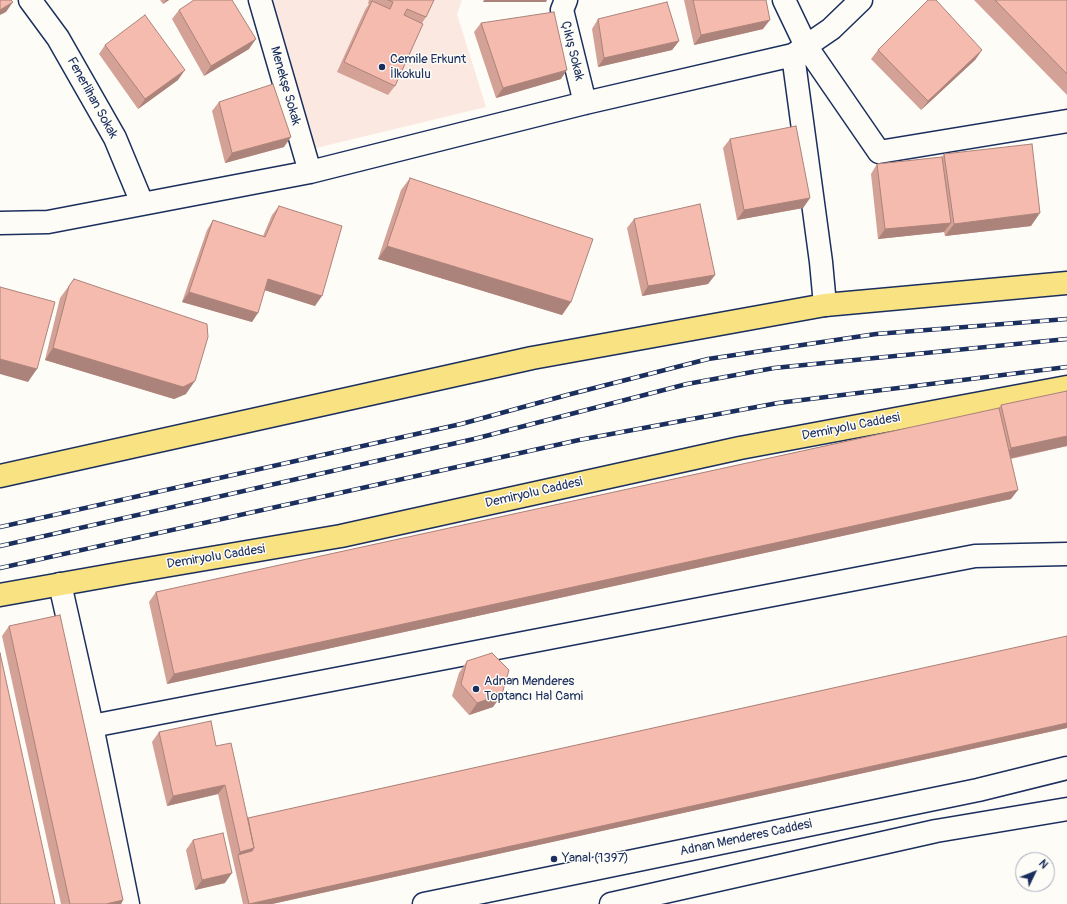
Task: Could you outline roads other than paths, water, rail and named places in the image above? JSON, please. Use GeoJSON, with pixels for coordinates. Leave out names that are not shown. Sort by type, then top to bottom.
{"type":"FeatureCollection","features":[{"type":"Feature","properties":{"kind":"main road"},"geometry":{"type":"LineString","coordinates":[[0,476],[532,358],[825,305],[1067,284]]}},
{"type":"Feature","properties":{"kind":"main road","name":"Demiryolu Caddesi"},"geometry":{"type":"LineString","coordinates":[[0,595],[341,536],[740,448],[1067,387]]}},
{"type":"Feature","properties":{"kind":"street","name":"Fenerlihan Sokak"},"geometry":{"type":"LineString","coordinates":[[30,0],[58,38],[115,138],[142,203]]}},
{"type":"Feature","properties":{"kind":"street","name":"Menekşe Sokak"},"geometry":{"type":"LineString","coordinates":[[260,0],[310,172]]}},
{"type":"Feature","properties":{"kind":"street","name":"Çıkış Sokak"},"geometry":{"type":"LineString","coordinates":[[566,0],[562,10],[585,103]]}},
{"type":"Feature","properties":{"kind":"street"},"geometry":{"type":"LineString","coordinates":[[784,0],[800,50],[825,305]]}},
{"type":"Feature","properties":{"kind":"street"},"geometry":{"type":"LineString","coordinates":[[0,223],[48,222],[310,172],[800,50],[831,29],[862,0]]}},
{"type":"Feature","properties":{"kind":"street"},"geometry":{"type":"LineString","coordinates":[[800,50],[878,152],[1067,121]]}},
{"type":"Feature","properties":{"kind":"street"},"geometry":{"type":"LineString","coordinates":[[92,726],[975,556],[1067,554]]}},
{"type":"Feature","properties":{"kind":"street"},"geometry":{"type":"LineString","coordinates":[[60,584],[92,726],[128,904]]}},
{"type":"Feature","properties":{"kind":"street","name":"Adnan Menderes Caddesi"},"geometry":{"type":"LineString","coordinates":[[424,904],[978,790],[1067,768]]}},
{"type":"Feature","properties":{"kind":"street"},"geometry":{"type":"LineString","coordinates":[[611,904],[936,831],[1067,809]]}},
{"type":"Feature","properties":{"kind":"railway"},"geometry":{"type":"LineString","coordinates":[[0,527],[461,424],[708,359],[876,334],[1067,319]]}},
{"type":"Feature","properties":{"kind":"railway"},"geometry":{"type":"LineString","coordinates":[[0,546],[474,439],[687,384],[774,368],[1067,339]]}},
{"type":"Feature","properties":{"kind":"railway"},"geometry":{"type":"LineString","coordinates":[[0,568],[579,440],[778,403],[1067,367]]}},
{"type":"Feature","properties":{"kind":"place","name":"Cemile Erkunt İlkokulu"},"geometry":{"type":"Point","coordinates":[382,67]}},
{"type":"Feature","properties":{"kind":"place","name":"Adnan Menderes Toptancı Hal Cami"},"geometry":{"type":"Point","coordinates":[476,689]}},
{"type":"Feature","properties":{"kind":"place","name":"Yanal (1397)"},"geometry":{"type":"Point","coordinates":[554,859]}}]}
